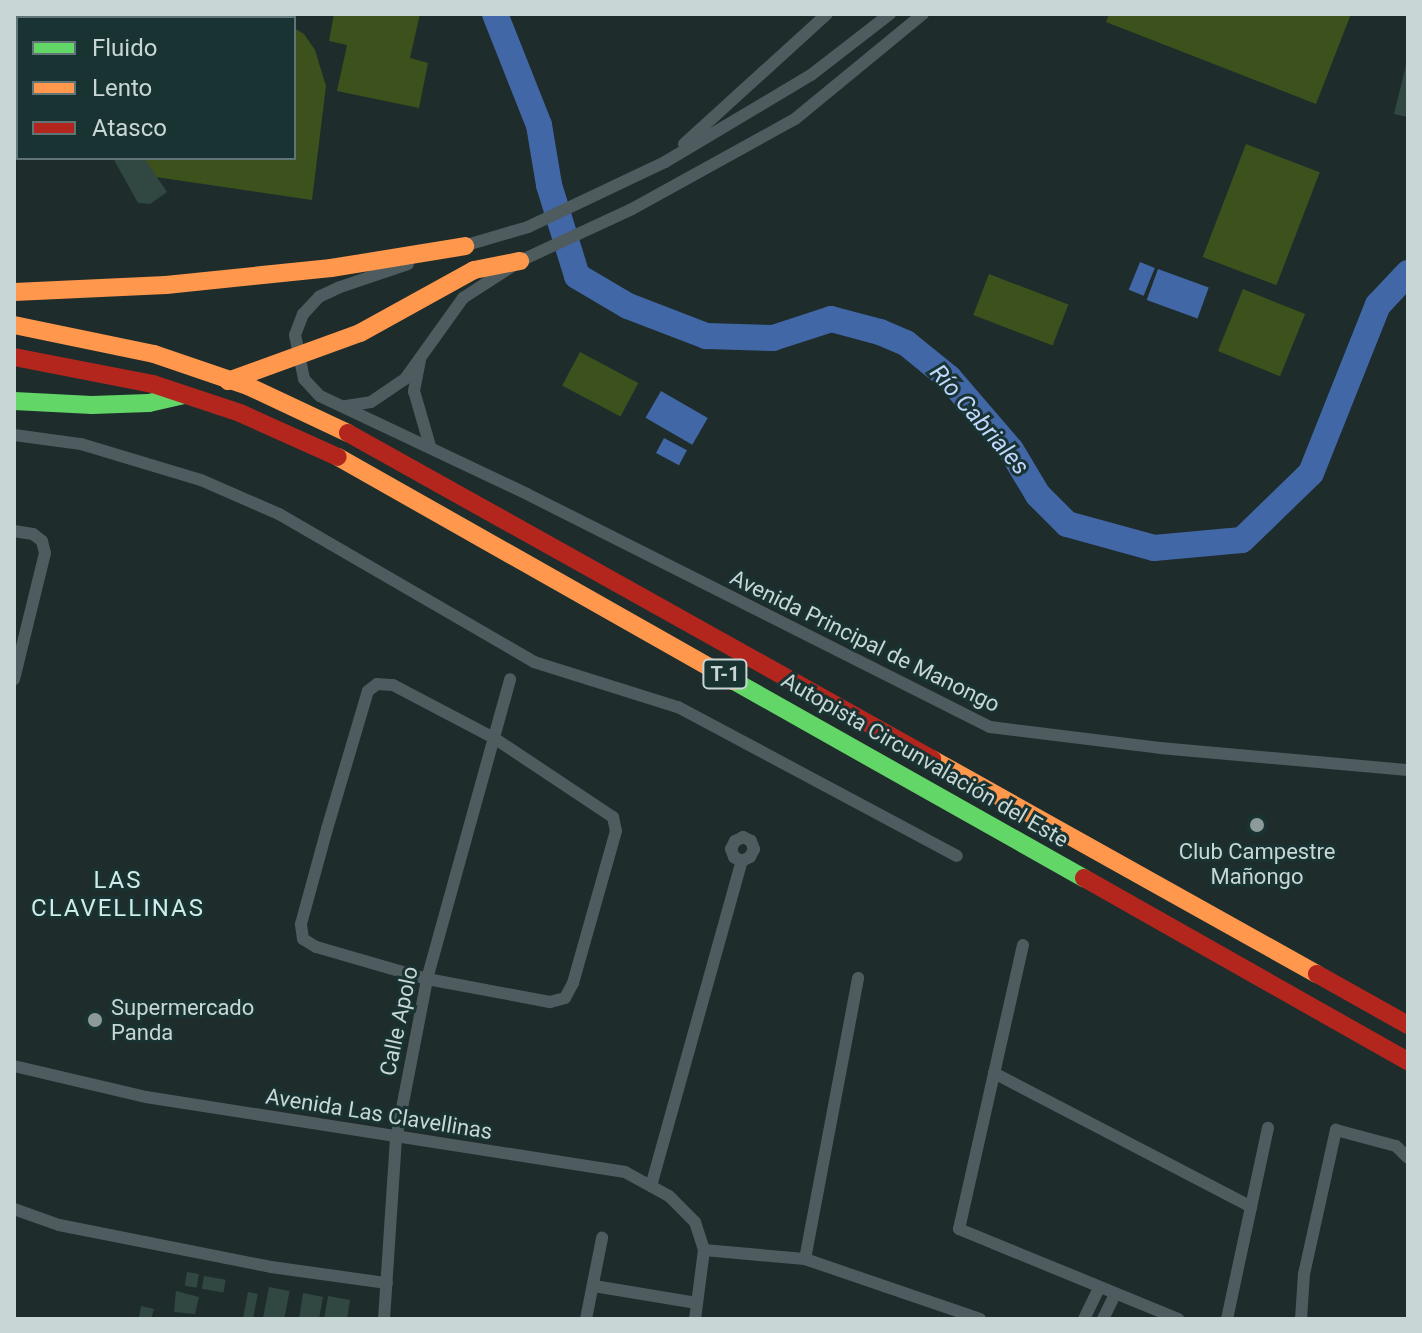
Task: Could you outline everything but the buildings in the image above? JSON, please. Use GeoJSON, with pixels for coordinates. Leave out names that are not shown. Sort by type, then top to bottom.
{"type":"FeatureCollection","features":[{"type":"Feature","properties":{"kind":"highway"},"geometry":{"type":"LineString","coordinates":[[14,292],[181,284],[331,268],[465,246]]}},
{"type":"Feature","properties":{"kind":"highway"},"geometry":{"type":"LineString","coordinates":[[14,401],[92,405],[149,403],[190,394],[360,333],[474,270],[520,261]]}},
{"type":"Feature","properties":{"kind":"highway","name":"Autopista Circunvalación del Este"},"geometry":{"type":"LineString","coordinates":[[14,325],[154,354],[248,386],[332,424],[1408,1025]]}},
{"type":"Feature","properties":{"kind":"highway","name":"Autopista Circunvalación del Este"},"geometry":{"type":"LineString","coordinates":[[14,357],[67,365],[165,388],[240,413],[324,449],[1408,1061]]}},
{"type":"Feature","properties":{"kind":"street"},"geometry":{"type":"LineString","coordinates":[[665,162],[827,14]]}},
{"type":"Feature","properties":{"kind":"street"},"geometry":{"type":"LineString","coordinates":[[665,162],[811,75],[890,14]]}},
{"type":"Feature","properties":{"kind":"street"},"geometry":{"type":"LineString","coordinates":[[346,406],[371,402],[405,379],[463,298],[520,261],[632,209],[795,119],[923,14]]}},
{"type":"Feature","properties":{"kind":"street","name":"Avenida Principal de Manongo"},"geometry":{"type":"LineString","coordinates":[[665,162],[528,227],[340,287],[319,297],[303,314],[295,335],[304,379],[320,396],[430,446],[990,727],[1160,748],[1408,770]]}},
{"type":"Feature","properties":{"kind":"street"},"geometry":{"type":"LineString","coordinates":[[421,355],[414,391],[430,446]]}},
{"type":"Feature","properties":{"kind":"street"},"geometry":{"type":"LineString","coordinates":[[14,435],[81,444],[201,480],[279,514],[534,662],[678,707],[957,856]]}},
{"type":"Feature","properties":{"kind":"street"},"geometry":{"type":"LineString","coordinates":[[14,531],[33,534],[42,541],[45,553],[14,679]]}},
{"type":"Feature","properties":{"kind":"street","name":"Calle Apolo"},"geometry":{"type":"LineString","coordinates":[[384,1319],[396,1139],[427,979],[510,679]]}},
{"type":"Feature","properties":{"kind":"street"},"geometry":{"type":"LineString","coordinates":[[377,684],[393,685],[494,738],[599,804],[613,817],[616,831],[573,983],[565,998],[550,1002],[427,979],[316,947],[303,939],[301,924],[368,691],[377,684]]}},
{"type":"Feature","properties":{"kind":"street"},"geometry":{"type":"LineString","coordinates":[[651,1186],[742,861]]}},
{"type":"Feature","properties":{"kind":"street"},"geometry":{"type":"LineString","coordinates":[[1023,945],[959,1229],[1178,1319]]}},
{"type":"Feature","properties":{"kind":"street"},"geometry":{"type":"LineString","coordinates":[[805,1259],[858,978]]}},
{"type":"Feature","properties":{"kind":"street","name":"Avenida Las Clavellinas"},"geometry":{"type":"LineString","coordinates":[[14,1066],[146,1097],[396,1139],[625,1172],[669,1196],[695,1222],[704,1250]]}},
{"type":"Feature","properties":{"kind":"street"},"geometry":{"type":"LineString","coordinates":[[994,1073],[1251,1207]]}},
{"type":"Feature","properties":{"kind":"street"},"geometry":{"type":"LineString","coordinates":[[1227,1319],[1268,1128]]}},
{"type":"Feature","properties":{"kind":"street"},"geometry":{"type":"LineString","coordinates":[[1301,1319],[1304,1274],[1336,1130],[1396,1146],[1408,1158]]}},
{"type":"Feature","properties":{"kind":"street"},"geometry":{"type":"LineString","coordinates":[[14,1209],[59,1225],[271,1267],[387,1283]]}},
{"type":"Feature","properties":{"kind":"street"},"geometry":{"type":"LineString","coordinates":[[586,1319],[602,1238]]}},
{"type":"Feature","properties":{"kind":"street"},"geometry":{"type":"LineString","coordinates":[[695,1319],[704,1250],[805,1259],[980,1319]]}},
{"type":"Feature","properties":{"kind":"street"},"geometry":{"type":"LineString","coordinates":[[594,1286],[697,1303]]}},
{"type":"Feature","properties":{"kind":"street"},"geometry":{"type":"LineString","coordinates":[[1084,1319],[1099,1288]]}},
{"type":"Feature","properties":{"kind":"street"},"geometry":{"type":"LineString","coordinates":[[1103,1319],[1115,1294]]}},
{"type":"Feature","properties":{"kind":"green space"},"geometry":{"type":"Polygon","coordinates":[[[257,14],[265,16],[162,16],[257,14]]]}},
{"type":"Feature","properties":{"kind":"green space"},"geometry":{"type":"Polygon","coordinates":[[[334,14],[420,14],[410,58],[428,63],[419,108],[337,91],[347,45],[329,41],[334,14]]]}},
{"type":"Feature","properties":{"kind":"green space"},"geometry":{"type":"Polygon","coordinates":[[[1109,14],[1351,14],[1316,104],[1106,22],[1109,14]]]}},
{"type":"Feature","properties":{"kind":"green space"},"geometry":{"type":"Polygon","coordinates":[[[296,29],[304,34],[315,50],[326,86],[312,200],[142,175],[140,160],[296,160],[296,29]]]}},
{"type":"Feature","properties":{"kind":"green space"},"geometry":{"type":"Polygon","coordinates":[[[1246,144],[1320,172],[1276,285],[1203,257],[1246,144]]]}},
{"type":"Feature","properties":{"kind":"green space"},"geometry":{"type":"Polygon","coordinates":[[[989,274],[1068,304],[1053,346],[973,315],[989,274]]]}},
{"type":"Feature","properties":{"kind":"green space"},"geometry":{"type":"Polygon","coordinates":[[[1243,289],[1305,314],[1280,376],[1218,351],[1243,289]]]}},
{"type":"Feature","properties":{"kind":"green space"},"geometry":{"type":"Polygon","coordinates":[[[580,352],[638,383],[620,417],[562,386],[580,352]]]}},
{"type":"Feature","properties":{"kind":"water"},"geometry":{"type":"Polygon","coordinates":[[[1140,262],[1155,268],[1144,296],[1129,290],[1140,262]]]}},
{"type":"Feature","properties":{"kind":"water"},"geometry":{"type":"Polygon","coordinates":[[[1158,269],[1209,287],[1197,318],[1147,300],[1158,269]]]}},
{"type":"Feature","properties":{"kind":"water"},"geometry":{"type":"Polygon","coordinates":[[[661,391],[708,418],[692,445],[646,418],[661,391]]]}},
{"type":"Feature","properties":{"kind":"water"},"geometry":{"type":"Polygon","coordinates":[[[664,438],[687,450],[679,465],[656,453],[664,438]]]}},
{"type":"Feature","properties":{"kind":"waterway","name":"Río Cabriales"},"geometry":{"type":"LineString","coordinates":[[495,14],[539,125],[549,185],[577,276],[628,306],[706,336],[773,338],[831,319],[880,332],[906,343],[949,378],[1011,450],[1038,495],[1067,524],[1154,548],[1242,540],[1311,473],[1378,305],[1408,273]]}},
{"type":"Feature","properties":{"kind":"traffic: fast"},"geometry":{"type":"LineString","coordinates":[[14,401],[92,405],[149,403],[184,395]]}},
{"type":"Feature","properties":{"kind":"traffic: fast"},"geometry":{"type":"LineString","coordinates":[[734,681],[1084,878]]}},
{"type":"Feature","properties":{"kind":"traffic: slow"},"geometry":{"type":"LineString","coordinates":[[14,292],[166,285],[331,268],[465,246]]}},
{"type":"Feature","properties":{"kind":"traffic: slow"},"geometry":{"type":"LineString","coordinates":[[228,381],[360,333],[474,270],[520,261]]}},
{"type":"Feature","properties":{"kind":"traffic: slow"},"geometry":{"type":"LineString","coordinates":[[14,325],[154,354],[248,386],[348,433]]}},
{"type":"Feature","properties":{"kind":"traffic: slow"},"geometry":{"type":"LineString","coordinates":[[338,457],[734,681]]}},
{"type":"Feature","properties":{"kind":"traffic: slow"},"geometry":{"type":"LineString","coordinates":[[932,759],[1317,974]]}},
{"type":"Feature","properties":{"kind":"traffic: jam"},"geometry":{"type":"LineString","coordinates":[[14,357],[153,384],[240,413],[338,457]]}},
{"type":"Feature","properties":{"kind":"traffic: jam"},"geometry":{"type":"LineString","coordinates":[[348,433],[932,759]]}},
{"type":"Feature","properties":{"kind":"traffic: jam"},"geometry":{"type":"LineString","coordinates":[[1084,878],[1408,1061]]}},
{"type":"Feature","properties":{"kind":"traffic: jam"},"geometry":{"type":"LineString","coordinates":[[1317,974],[1408,1025]]}},
{"type":"Feature","properties":{"kind":"place","name":"Club Campestre Mañongo"},"geometry":{"type":"Point","coordinates":[1257,825]}},
{"type":"Feature","properties":{"kind":"place","name":"Supermercado Panda"},"geometry":{"type":"Point","coordinates":[95,1020]}},
{"type":"Feature","properties":{"kind":"district","name":"LAS CLAVELLINAS"},"geometry":{"type":"Point","coordinates":[118,895]}}]}
